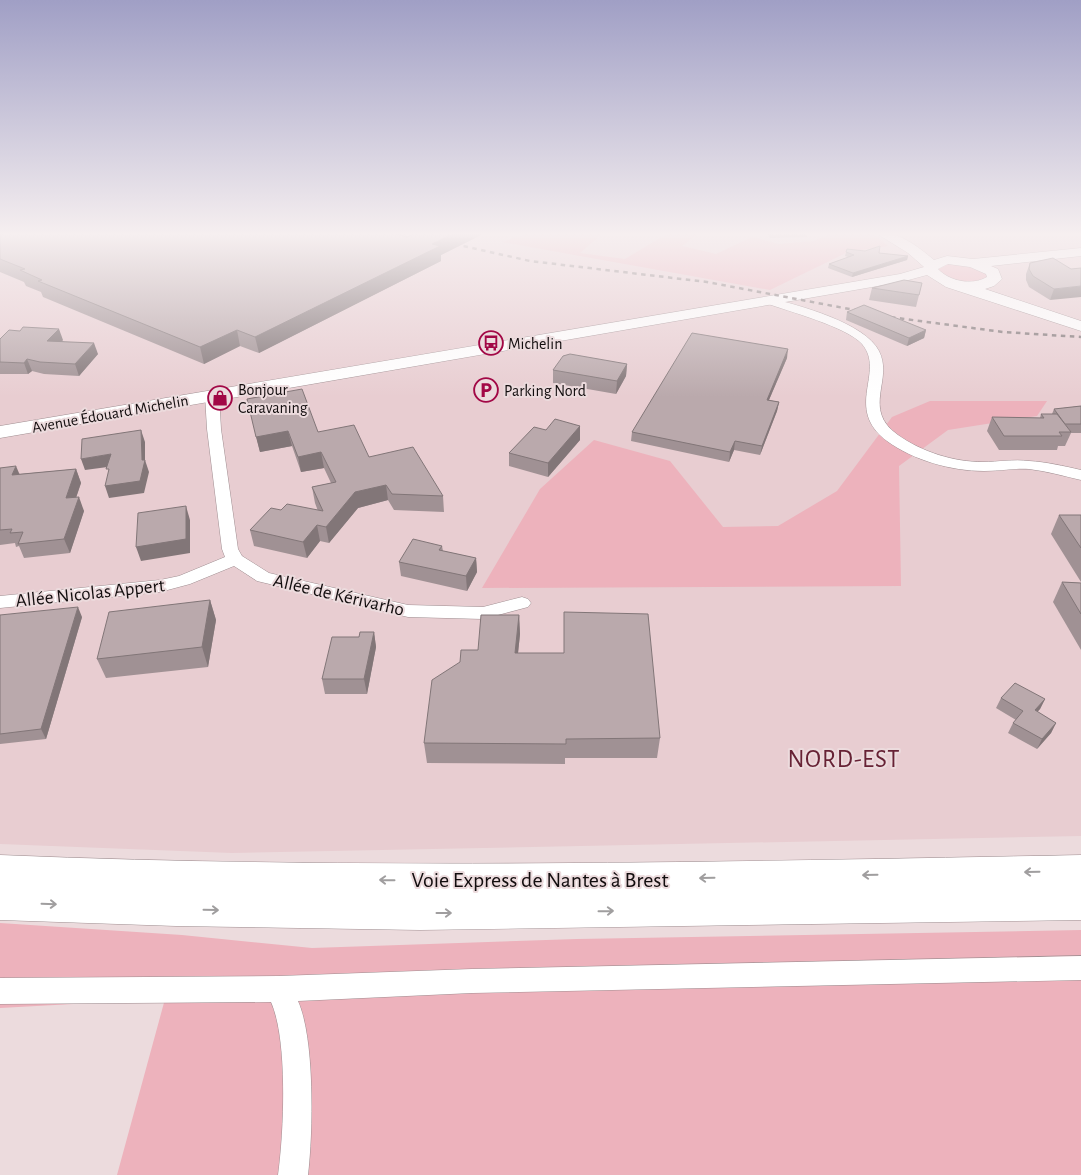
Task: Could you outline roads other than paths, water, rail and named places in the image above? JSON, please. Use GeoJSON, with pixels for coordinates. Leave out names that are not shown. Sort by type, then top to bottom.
{"type":"FeatureCollection","features":[{"type":"Feature","properties":{"kind":"highway","name":"Voie Express de Nantes à Brest"},"geometry":{"type":"LineString","coordinates":[[0,871],[156,877],[538,880],[1081,871]]}},
{"type":"Feature","properties":{"kind":"highway","name":"Voie Express de Nantes à Brest"},"geometry":{"type":"LineString","coordinates":[[0,903],[176,909],[410,913],[1081,903]]}},
{"type":"Feature","properties":{"kind":"main road","name":"Avenue Édouard Michelin"},"geometry":{"type":"LineString","coordinates":[[0,432],[845,288]]}},
{"type":"Feature","properties":{"kind":"main road"},"geometry":{"type":"LineString","coordinates":[[968,288],[1037,313],[1081,326]]}},
{"type":"Feature","properties":{"kind":"main road"},"geometry":{"type":"LineString","coordinates":[[997,288],[1008,297],[1081,322]]}},
{"type":"Feature","properties":{"kind":"street"},"geometry":{"type":"LineString","coordinates":[[769,301],[853,332],[866,340],[876,357],[877,366],[871,411],[879,425],[890,436],[907,446],[930,457],[975,466],[1028,465],[1081,474]]}},
{"type":"Feature","properties":{"kind":"street"},"geometry":{"type":"LineString","coordinates":[[212,395],[214,429],[230,549],[236,558]]}},
{"type":"Feature","properties":{"kind":"street","name":"Allée Nicolas Appert"},"geometry":{"type":"LineString","coordinates":[[0,602],[160,586],[184,580],[236,558]]}},
{"type":"Feature","properties":{"kind":"street","name":"Allée de Kérivarho"},"geometry":{"type":"LineString","coordinates":[[236,558],[263,577],[278,582],[408,610],[483,613],[522,604]]}},
{"type":"Feature","properties":{"kind":"street"},"geometry":{"type":"LineString","coordinates":[[0,991],[279,989],[472,981],[1081,968]]}},
{"type":"Feature","properties":{"kind":"street"},"geometry":{"type":"LineString","coordinates":[[279,989],[290,1014],[296,1077],[297,1142],[294,1175]]}},
{"type":"Feature","properties":{"kind":"railway"},"geometry":{"type":"LineString","coordinates":[[738,288],[865,312]]}},
{"type":"Feature","properties":{"kind":"railway"},"geometry":{"type":"LineString","coordinates":[[882,316],[1003,332],[1081,337]]}},
{"type":"Feature","properties":{"kind":"place","name":"Michelin"},"geometry":{"type":"Point","coordinates":[491,343]}},
{"type":"Feature","properties":{"kind":"place","name":"Parking Nord"},"geometry":{"type":"Point","coordinates":[486,390]}},
{"type":"Feature","properties":{"kind":"place","name":"Bonjour Caravaning"},"geometry":{"type":"Point","coordinates":[220,398]}},
{"type":"Feature","properties":{"kind":"district","name":"NORD-EST"},"geometry":{"type":"Point","coordinates":[844,758]}}]}
